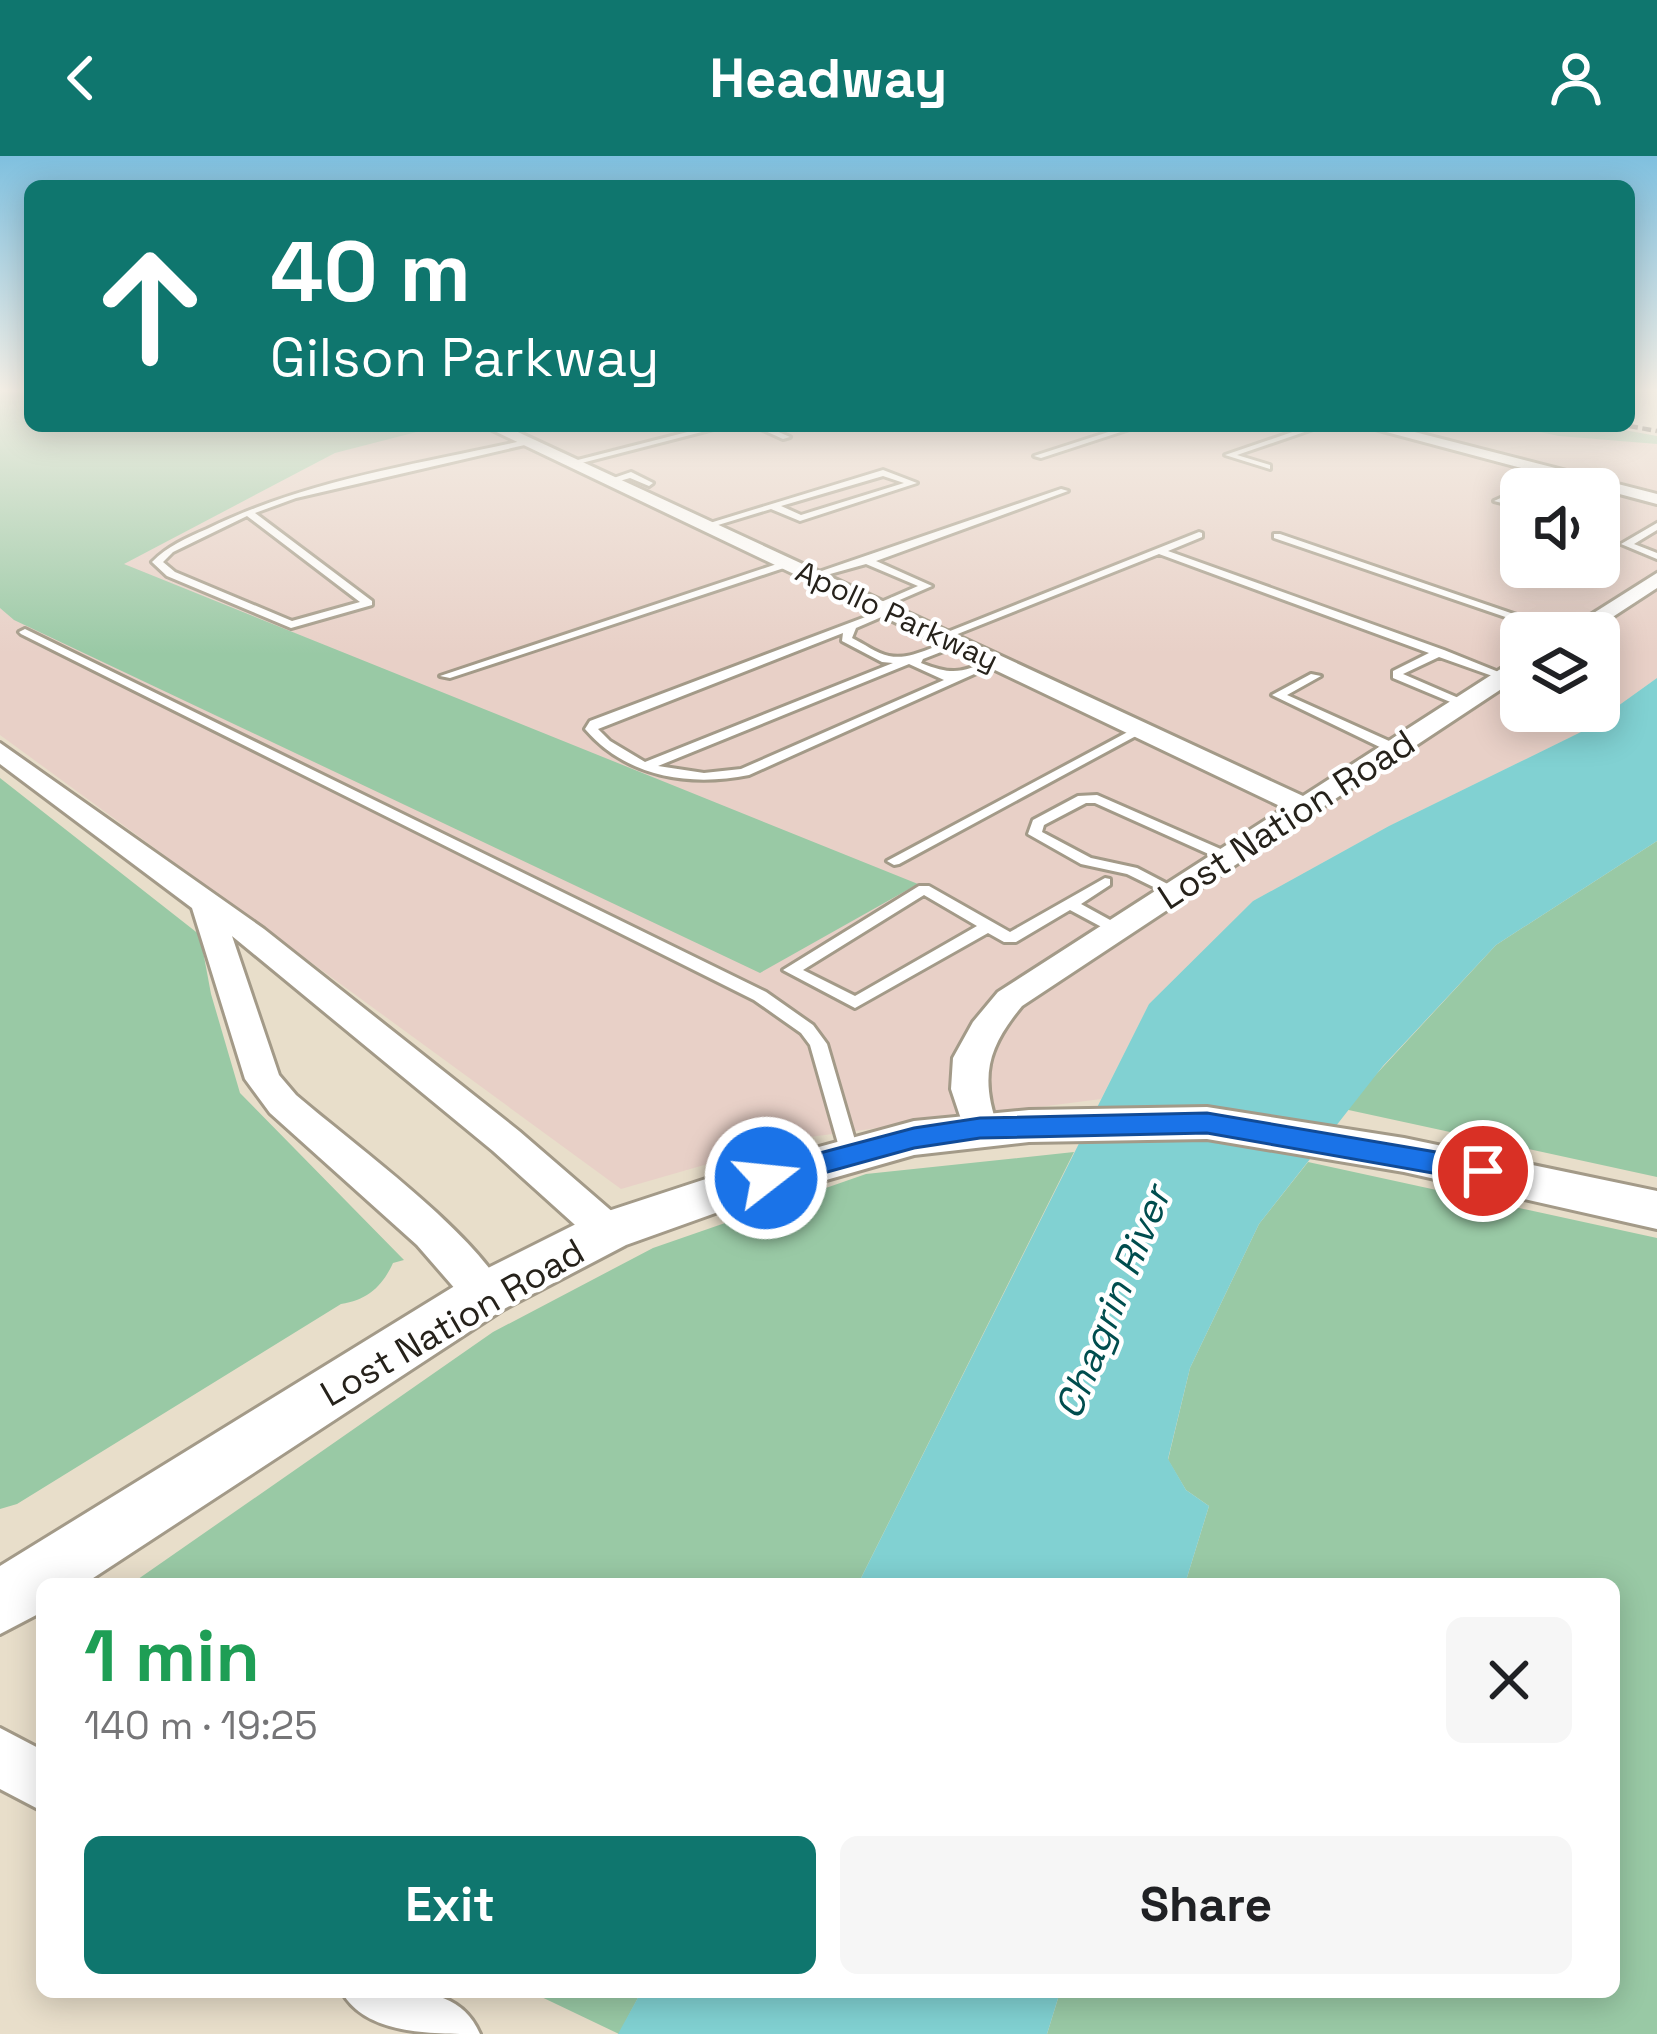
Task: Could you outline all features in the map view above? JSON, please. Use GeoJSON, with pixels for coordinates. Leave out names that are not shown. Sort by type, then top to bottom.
{"type":"FeatureCollection","features":[{"type":"Feature","properties":{"kind":"street","name":"Apollo Parkway"},"geometry":{"type":"LineString","coordinates":[[604,479],[1303,806]]}},
{"type":"Feature","properties":{"kind":"street"},"geometry":{"type":"LineString","coordinates":[[1620,489],[1657,499]]}},
{"type":"Feature","properties":{"kind":"street"},"geometry":{"type":"LineString","coordinates":[[1606,612],[1657,579]]}},
{"type":"Feature","properties":{"kind":"street","name":"Lost Nation Road"},"geometry":{"type":"LineString","coordinates":[[38,1578],[485,1294],[608,1231],[850,1154],[980,1128],[968,1099],[966,1070],[976,1037],[1010,999],[1500,679]]}},
{"type":"Feature","properties":{"kind":"street"},"geometry":{"type":"LineString","coordinates":[[0,751],[207,907],[253,936],[608,1231]]}},
{"type":"Feature","properties":{"kind":"street"},"geometry":{"type":"LineString","coordinates":[[207,907],[263,1079],[283,1104],[431,1234],[485,1294]]}},
{"type":"Feature","properties":{"kind":"street"},"geometry":{"type":"LineString","coordinates":[[980,1128],[1207,1123],[1404,1155],[1657,1210]]}},
{"type":"Feature","properties":{"kind":"street","name":"Lost Nation Road"},"geometry":{"type":"LineString","coordinates":[[0,1602],[36,1579]]}},
{"type":"Feature","properties":{"kind":"street"},"geometry":{"type":"LineString","coordinates":[[0,1756],[36,1779]]}},
{"type":"Feature","properties":{"kind":"street"},"geometry":{"type":"LineString","coordinates":[[384,1998],[448,2034]]}},
{"type":"Feature","properties":{"kind":"lane"},"geometry":{"type":"LineString","coordinates":[[248,512],[368,603],[292,625],[171,574],[157,562],[170,550],[248,512],[368,479]]}},
{"type":"Feature","properties":{"kind":"lane"},"geometry":{"type":"LineString","coordinates":[[609,481],[618,479]]}},
{"type":"Feature","properties":{"kind":"lane"},"geometry":{"type":"LineString","coordinates":[[640,479],[650,483]]}},
{"type":"Feature","properties":{"kind":"lane"},"geometry":{"type":"LineString","coordinates":[[705,526],[861,479]]}},
{"type":"Feature","properties":{"kind":"lane"},"geometry":{"type":"LineString","coordinates":[[772,506],[800,518],[913,483],[901,479]]}},
{"type":"Feature","properties":{"kind":"lane"},"geometry":{"type":"LineString","coordinates":[[812,576],[1064,491]]}},
{"type":"Feature","properties":{"kind":"lane"},"geometry":{"type":"LineString","coordinates":[[1657,526],[1626,544],[1657,556]]}},
{"type":"Feature","properties":{"kind":"lane"},"geometry":{"type":"LineString","coordinates":[[646,766],[917,657],[1198,536]]}},
{"type":"Feature","properties":{"kind":"lane"},"geometry":{"type":"LineString","coordinates":[[1277,536],[1501,612]]}},
{"type":"Feature","properties":{"kind":"lane"},"geometry":{"type":"LineString","coordinates":[[1160,550],[1440,652],[1500,668]]}},
{"type":"Feature","properties":{"kind":"lane"},"geometry":{"type":"LineString","coordinates":[[868,560],[927,586],[851,626],[594,724],[596,736],[646,766],[700,779],[744,772],[995,662]]}},
{"type":"Feature","properties":{"kind":"lane"},"geometry":{"type":"LineString","coordinates":[[446,676],[786,564]]}},
{"type":"Feature","properties":{"kind":"lane"},"geometry":{"type":"LineString","coordinates":[[851,626],[846,639],[886,660],[917,657]]}},
{"type":"Feature","properties":{"kind":"lane"},"geometry":{"type":"LineString","coordinates":[[25,632],[760,996],[807,1029],[818,1044],[850,1154]]}},
{"type":"Feature","properties":{"kind":"lane"},"geometry":{"type":"LineString","coordinates":[[1440,652],[1397,674],[1464,703]]}},
{"type":"Feature","properties":{"kind":"lane"},"geometry":{"type":"LineString","coordinates":[[917,657],[915,665],[934,674],[965,675]]}},
{"type":"Feature","properties":{"kind":"lane"},"geometry":{"type":"LineString","coordinates":[[1315,676],[1278,695],[1394,748]]}},
{"type":"Feature","properties":{"kind":"lane"},"geometry":{"type":"LineString","coordinates":[[894,861],[1141,730]]}},
{"type":"Feature","properties":{"kind":"lane"},"geometry":{"type":"LineString","coordinates":[[1174,893],[1132,871],[1086,861],[1035,834],[1037,823],[1083,800],[1097,799],[1227,857]]}},
{"type":"Feature","properties":{"kind":"lane"},"geometry":{"type":"LineString","coordinates":[[987,927],[855,1003],[791,970],[924,889],[1010,939],[1105,882]]}},
{"type":"Feature","properties":{"kind":"lane"},"geometry":{"type":"LineString","coordinates":[[1070,904],[1116,929]]}},
{"type":"Feature","properties":{"kind":"shaded area"},"geometry":{"type":"Polygon","coordinates":[[[286,479],[1500,479],[1500,588],[1620,588],[1620,479],[1657,479],[1657,678],[1620,704],[1620,612],[1500,612],[1500,732],[1581,732],[1389,826],[1253,901],[1149,1004],[1101,1099],[794,1139],[621,1189],[0,735],[0,608],[123,564],[286,479]]]}},
{"type":"Feature","properties":{"kind":"green space"},"geometry":{"type":"Polygon","coordinates":[[[0,479],[286,479],[124,564],[918,884],[760,973],[14,620],[0,608],[0,479]]]}},
{"type":"Feature","properties":{"kind":"green space"},"geometry":{"type":"Polygon","coordinates":[[[0,778],[200,935],[211,994],[240,1093],[404,1260],[393,1263],[366,1296],[341,1304],[17,1504],[0,1509],[0,778]]]}},
{"type":"Feature","properties":{"kind":"green space"},"geometry":{"type":"Polygon","coordinates":[[[1657,841],[1657,1177],[1344,1109],[1496,945],[1657,841]]]}},
{"type":"Feature","properties":{"kind":"green space"},"geometry":{"type":"Polygon","coordinates":[[[1074,1152],[861,1578],[140,1578],[493,1332],[653,1248],[866,1174],[1074,1152]]]}},
{"type":"Feature","properties":{"kind":"green space"},"geometry":{"type":"Polygon","coordinates":[[[1308,1162],[1657,1238],[1657,2034],[1047,2034],[1058,1998],[1620,1998],[1620,1578],[1187,1578],[1209,1506],[1186,1490],[1168,1460],[1190,1368],[1259,1224],[1308,1162]]]}},
{"type":"Feature","properties":{"kind":"green space"},"geometry":{"type":"Polygon","coordinates":[[[544,1998],[638,1998],[619,2034],[544,1998]]]}},
{"type":"Feature","properties":{"kind":"water","name":"Chagrin River"},"geometry":{"type":"Polygon","coordinates":[[[1657,678],[1657,841],[1496,945],[1383,1066],[1259,1224],[1190,1368],[1168,1459],[1186,1490],[1209,1506],[1187,1578],[861,1578],[1149,1004],[1253,901],[1389,826],[1581,732],[1620,732],[1620,704],[1657,678]]]}},
{"type":"Feature","properties":{"kind":"water"},"geometry":{"type":"Polygon","coordinates":[[[638,1998],[1058,1998],[1047,2034],[618,2034],[638,1998]]]}},
{"type":"Feature","properties":{"kind":"route"},"geometry":{"type":"LineString","coordinates":[[766,1178],[914,1138],[980,1128],[1207,1123],[1483,1171]]}}]}
